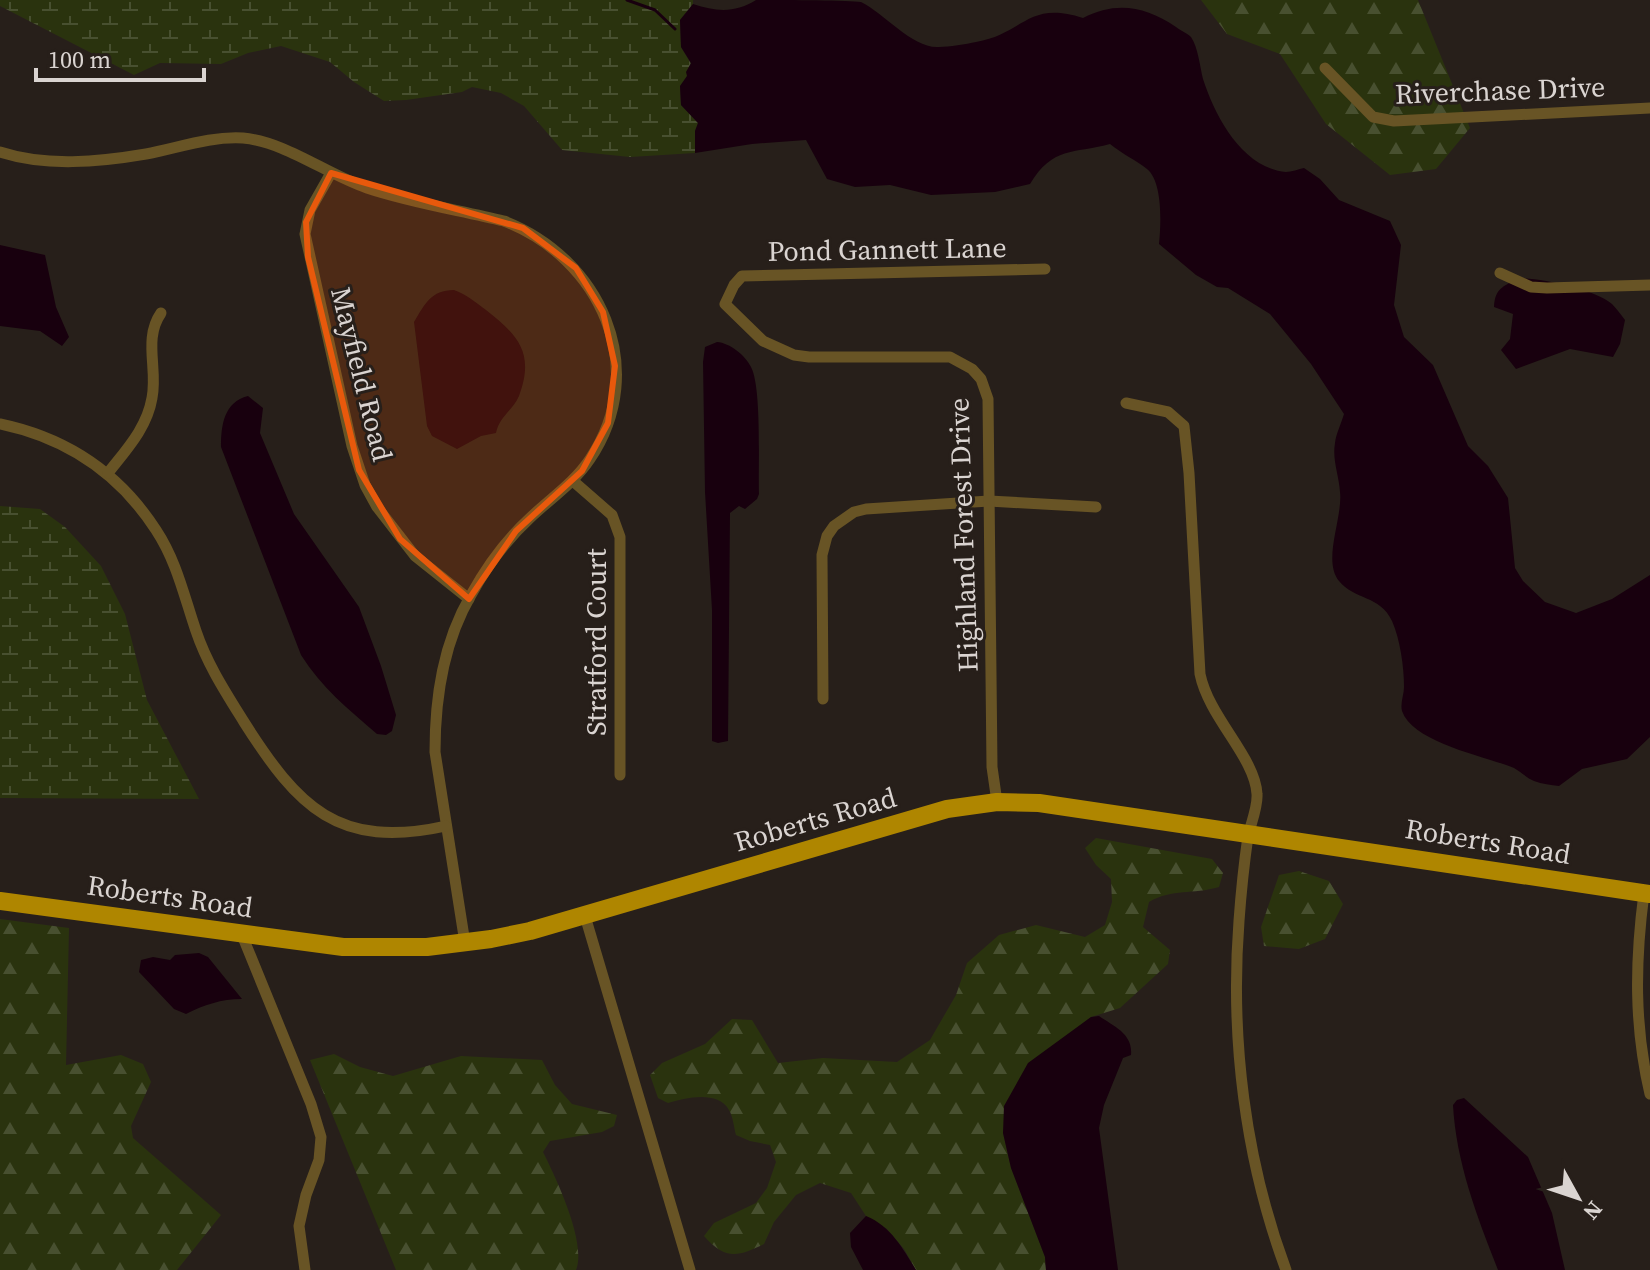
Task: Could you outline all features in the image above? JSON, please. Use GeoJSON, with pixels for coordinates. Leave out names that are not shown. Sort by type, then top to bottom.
{"type":"FeatureCollection","features":[{"type":"Feature","properties":{"kind":"main road","name":"Roberts Road"},"geometry":{"type":"LineString","coordinates":[[0,901],[343,947],[384,949],[465,943],[530,931],[585,916],[947,809],[997,802],[1039,803],[1647,894]]}},
{"type":"Feature","properties":{"kind":"street","name":"Riverchase Drive"},"geometry":{"type":"LineString","coordinates":[[1325,68],[1373,117],[1394,121],[1650,108]]}},
{"type":"Feature","properties":{"kind":"street"},"geometry":{"type":"LineString","coordinates":[[0,152],[22,158],[68,162],[130,156],[221,138],[241,138],[270,144],[331,173],[403,198],[523,228],[556,249],[576,268],[596,297],[609,329],[614,356],[613,404],[601,440],[573,481],[516,531],[484,572],[446,654],[437,695],[435,752],[465,943]]}},
{"type":"Feature","properties":{"kind":"street","name":"Mayfield Road"},"geometry":{"type":"LineString","coordinates":[[331,173],[310,210],[305,234],[359,470],[377,507],[400,539],[432,572],[469,599]]}},
{"type":"Feature","properties":{"kind":"street","name":"Pond Gannett Lane"},"geometry":{"type":"LineString","coordinates":[[734,285],[742,276],[1045,269]]}},
{"type":"Feature","properties":{"kind":"street"},"geometry":{"type":"LineString","coordinates":[[1500,273],[1531,287],[1650,285]]}},
{"type":"Feature","properties":{"kind":"street","name":"Highland Forest Drive"},"geometry":{"type":"LineString","coordinates":[[734,285],[725,304],[749,330],[779,350],[809,357],[942,355],[961,362],[981,379],[988,399],[992,767],[997,802]]}},
{"type":"Feature","properties":{"kind":"street"},"geometry":{"type":"LineString","coordinates":[[108,473],[134,440],[148,414],[154,386],[151,340],[161,313]]}},
{"type":"Feature","properties":{"kind":"street"},"geometry":{"type":"LineString","coordinates":[[1126,403],[1175,415],[1187,433],[1200,674],[1209,705],[1249,767],[1258,796],[1249,833],[1236,965],[1240,1064],[1254,1155],[1266,1208],[1286,1270]]}},
{"type":"Feature","properties":{"kind":"street"},"geometry":{"type":"LineString","coordinates":[[0,424],[33,432],[65,445],[108,473],[140,507],[174,562],[196,632],[211,665],[274,769],[288,786],[320,812],[357,829],[401,834],[446,826]]}},
{"type":"Feature","properties":{"kind":"street","name":"Stratford Court"},"geometry":{"type":"LineString","coordinates":[[573,481],[612,515],[620,537],[620,775]]}},
{"type":"Feature","properties":{"kind":"street"},"geometry":{"type":"LineString","coordinates":[[823,699],[822,555],[827,536],[834,526],[854,512],[866,509],[989,501],[1096,507]]}},
{"type":"Feature","properties":{"kind":"street"},"geometry":{"type":"LineString","coordinates":[[1647,894],[1636,963],[1636,1003],[1638,1035],[1650,1094]]}},
{"type":"Feature","properties":{"kind":"street"},"geometry":{"type":"LineString","coordinates":[[585,916],[690,1270]]}},
{"type":"Feature","properties":{"kind":"street"},"geometry":{"type":"LineString","coordinates":[[242,935],[314,1112],[321,1137],[319,1160],[299,1226],[305,1270]]}},
{"type":"Feature","properties":{"kind":"highlighted area"},"geometry":{"type":"Polygon","coordinates":[[[331,173],[523,228],[576,268],[603,312],[615,366],[608,423],[582,471],[516,531],[469,599],[400,539],[359,470],[308,257],[306,222],[331,173]]]}},
{"type":"Feature","properties":{"kind":"green space"},"geometry":{"type":"Polygon","coordinates":[[[0,0],[693,0],[680,20],[681,47],[691,64],[680,86],[681,105],[698,123],[695,153],[630,157],[562,150],[524,106],[501,93],[472,87],[462,92],[384,101],[330,62],[281,46],[248,53],[221,64],[160,63],[134,75],[0,6],[0,0]]]}},
{"type":"Feature","properties":{"kind":"green space"},"geometry":{"type":"Polygon","coordinates":[[[1201,0],[1418,0],[1470,128],[1436,169],[1390,175],[1326,124],[1280,54],[1227,34],[1201,0]]]}},
{"type":"Feature","properties":{"kind":"green space"},"geometry":{"type":"Polygon","coordinates":[[[0,506],[40,509],[65,527],[101,566],[125,614],[147,700],[199,799],[0,798],[0,506]]]}},
{"type":"Feature","properties":{"kind":"green space"},"geometry":{"type":"Polygon","coordinates":[[[1096,838],[1212,859],[1223,873],[1219,887],[1175,893],[1149,902],[1143,927],[1170,950],[1168,964],[1120,1008],[1091,1017],[1069,1034],[1003,1133],[1011,1168],[1045,1257],[1046,1270],[916,1270],[904,1249],[887,1229],[866,1216],[851,1193],[820,1183],[796,1195],[774,1222],[764,1244],[747,1252],[732,1254],[712,1244],[704,1236],[714,1223],[756,1203],[767,1188],[776,1162],[770,1145],[736,1135],[730,1113],[717,1100],[701,1097],[668,1103],[658,1098],[650,1075],[662,1063],[705,1044],[732,1019],[752,1020],[778,1063],[823,1058],[897,1062],[930,1040],[956,995],[967,963],[999,935],[1036,925],[1085,937],[1105,925],[1112,902],[1111,879],[1096,865],[1085,848],[1096,838]]]}},
{"type":"Feature","properties":{"kind":"green space"},"geometry":{"type":"Polygon","coordinates":[[[1299,871],[1329,881],[1343,904],[1325,939],[1299,949],[1264,946],[1261,927],[1279,875],[1299,871]]]}},
{"type":"Feature","properties":{"kind":"green space"},"geometry":{"type":"Polygon","coordinates":[[[0,919],[69,928],[66,1065],[121,1055],[143,1064],[151,1082],[131,1126],[133,1138],[221,1215],[177,1270],[0,1270],[0,919]]]}},
{"type":"Feature","properties":{"kind":"green space"},"geometry":{"type":"Polygon","coordinates":[[[334,1054],[360,1067],[393,1076],[461,1056],[542,1060],[555,1085],[572,1104],[617,1115],[614,1126],[602,1132],[550,1141],[543,1152],[574,1228],[578,1258],[576,1270],[396,1270],[310,1060],[334,1054]]]}},
{"type":"Feature","properties":{"kind":"shaded area"},"geometry":{"type":"Polygon","coordinates":[[[756,0],[861,2],[909,37],[939,47],[992,38],[1026,20],[1049,13],[1083,18],[1119,8],[1153,14],[1190,36],[1215,109],[1232,138],[1244,151],[1270,168],[1286,172],[1304,168],[1320,179],[1339,200],[1390,221],[1401,245],[1394,305],[1404,337],[1433,365],[1468,446],[1488,466],[1508,498],[1515,568],[1523,581],[1545,602],[1576,613],[1612,599],[1650,575],[1650,737],[1627,759],[1582,769],[1559,786],[1534,781],[1514,768],[1451,747],[1420,732],[1409,722],[1402,711],[1402,662],[1392,621],[1381,606],[1345,587],[1334,572],[1333,550],[1340,502],[1334,449],[1344,414],[1311,364],[1270,314],[1228,288],[1217,287],[1196,275],[1159,244],[1160,204],[1152,175],[1110,144],[1056,157],[1030,184],[995,192],[931,195],[890,185],[855,187],[827,179],[806,140],[695,153],[698,123],[681,105],[680,86],[691,63],[681,47],[680,20],[693,4],[726,10],[756,0]]]}},
{"type":"Feature","properties":{"kind":"shaded area"},"geometry":{"type":"Polygon","coordinates":[[[0,245],[45,255],[56,307],[69,337],[62,346],[40,331],[0,326],[0,245]]]}},
{"type":"Feature","properties":{"kind":"shaded area"},"geometry":{"type":"Polygon","coordinates":[[[1518,278],[1567,285],[1612,304],[1625,320],[1620,344],[1613,357],[1570,349],[1516,369],[1501,350],[1510,339],[1513,314],[1494,307],[1498,292],[1518,278]]]}},
{"type":"Feature","properties":{"kind":"shaded area"},"geometry":{"type":"Polygon","coordinates":[[[454,290],[474,301],[507,328],[520,346],[525,368],[519,396],[500,422],[496,433],[481,436],[457,449],[432,436],[427,426],[414,322],[434,295],[454,290]]]}},
{"type":"Feature","properties":{"kind":"shaded area"},"geometry":{"type":"Polygon","coordinates":[[[717,342],[737,350],[751,367],[757,392],[759,447],[757,499],[745,509],[739,506],[730,513],[728,741],[718,743],[712,741],[712,610],[705,492],[703,362],[705,347],[717,342]]]}},
{"type":"Feature","properties":{"kind":"shaded area"},"geometry":{"type":"Polygon","coordinates":[[[248,396],[263,408],[260,433],[294,514],[359,607],[396,715],[392,731],[386,735],[377,734],[345,706],[301,655],[221,447],[223,423],[229,409],[248,396]]]}},
{"type":"Feature","properties":{"kind":"shaded area"},"geometry":{"type":"Polygon","coordinates":[[[199,953],[208,957],[242,999],[213,1003],[186,1014],[174,1009],[139,972],[141,960],[153,957],[170,960],[175,955],[199,953]]]}},
{"type":"Feature","properties":{"kind":"shaded area"},"geometry":{"type":"Polygon","coordinates":[[[1099,1016],[1126,1036],[1131,1048],[1131,1055],[1123,1058],[1104,1105],[1099,1128],[1118,1270],[1046,1270],[1045,1257],[1011,1168],[1003,1133],[1004,1106],[1028,1063],[1091,1017],[1099,1016]]]}},
{"type":"Feature","properties":{"kind":"shaded area"},"geometry":{"type":"Polygon","coordinates":[[[1464,1098],[1528,1157],[1552,1213],[1565,1270],[1498,1270],[1475,1210],[1458,1147],[1453,1105],[1464,1098]]]}},
{"type":"Feature","properties":{"kind":"shaded area"},"geometry":{"type":"Polygon","coordinates":[[[866,1216],[889,1232],[916,1270],[863,1270],[851,1247],[850,1233],[866,1216]]]}},
{"type":"Feature","properties":{"kind":"waterway"},"geometry":{"type":"LineString","coordinates":[[627,0],[655,10],[675,29]]}}]}
